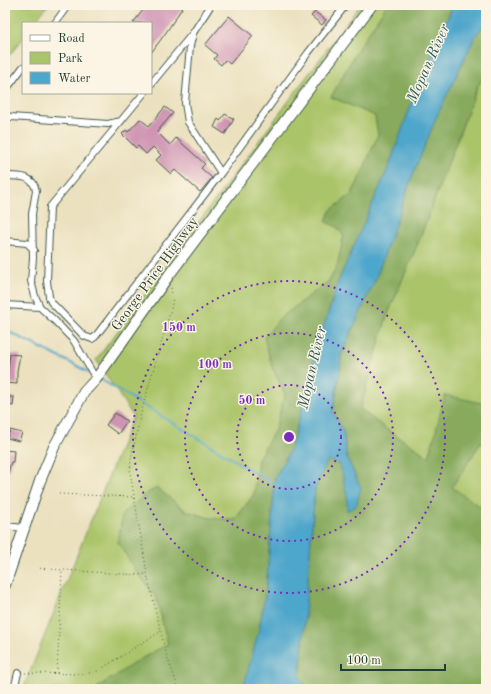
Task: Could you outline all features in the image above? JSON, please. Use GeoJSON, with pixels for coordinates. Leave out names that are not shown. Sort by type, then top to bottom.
{"type":"FeatureCollection","features":[{"type":"Feature","properties":{"kind":"highway","name":"George Price Highway"},"geometry":{"type":"LineString","coordinates":[[5,585],[40,481],[54,447],[84,392],[96,379],[170,275],[372,5]]}},
{"type":"Feature","properties":{"kind":"street"},"geometry":{"type":"LineString","coordinates":[[56,22],[68,5]]}},
{"type":"Feature","properties":{"kind":"street"},"geometry":{"type":"LineString","coordinates":[[152,83],[193,33],[211,5]]}},
{"type":"Feature","properties":{"kind":"street"},"geometry":{"type":"LineString","coordinates":[[143,94],[50,207],[47,281],[49,297],[56,308],[88,339],[95,337],[221,173],[308,53],[346,5]]}},
{"type":"Feature","properties":{"kind":"street"},"geometry":{"type":"LineString","coordinates":[[193,33],[190,46],[186,112],[188,122],[221,173]]}},
{"type":"Feature","properties":{"kind":"street"},"geometry":{"type":"LineString","coordinates":[[5,91],[22,68]]}},
{"type":"Feature","properties":{"kind":"street"},"geometry":{"type":"LineString","coordinates":[[5,115],[11,117],[108,124],[121,121]]}},
{"type":"Feature","properties":{"kind":"street"},"geometry":{"type":"LineString","coordinates":[[5,176],[25,177],[33,182],[36,187],[32,221],[34,250],[31,281],[35,296],[40,307],[55,320],[74,341],[96,379]]}},
{"type":"Feature","properties":{"kind":"street"},"geometry":{"type":"LineString","coordinates":[[5,241],[27,243],[34,250]]}},
{"type":"Feature","properties":{"kind":"street"},"geometry":{"type":"LineString","coordinates":[[5,305],[40,307]]}},
{"type":"Feature","properties":{"kind":"street"},"geometry":{"type":"LineString","coordinates":[[5,526],[24,528]]}},
{"type":"Feature","properties":{"kind":"street"},"geometry":{"type":"LineString","coordinates":[[14,689],[18,673]]}},
{"type":"Feature","properties":{"kind":"path"},"geometry":{"type":"LineString","coordinates":[[170,275],[173,299],[171,309],[141,413],[131,459],[130,472],[147,574],[167,657],[179,689]]}},
{"type":"Feature","properties":{"kind":"path"},"geometry":{"type":"LineString","coordinates":[[59,494],[134,497]]}},
{"type":"Feature","properties":{"kind":"path"},"geometry":{"type":"LineString","coordinates":[[36,568],[137,575],[147,574]]}},
{"type":"Feature","properties":{"kind":"path"},"geometry":{"type":"LineString","coordinates":[[57,674],[62,570]]}},
{"type":"Feature","properties":{"kind":"path"},"geometry":{"type":"LineString","coordinates":[[18,673],[83,674],[96,672],[161,632]]}},
{"type":"Feature","properties":{"kind":"green space"},"geometry":{"type":"Polygon","coordinates":[[[5,5],[48,5],[35,22],[22,22],[22,39],[5,61],[5,5]]]}},
{"type":"Feature","properties":{"kind":"green space"},"geometry":{"type":"Polygon","coordinates":[[[360,5],[387,5],[359,47],[331,97],[375,116],[378,135],[352,194],[330,211],[326,221],[337,227],[344,236],[337,266],[330,280],[306,299],[273,369],[285,394],[275,430],[258,459],[254,494],[235,520],[210,518],[186,511],[157,488],[149,492],[123,513],[118,542],[136,571],[156,597],[168,644],[139,660],[95,689],[23,689],[133,416],[96,360],[360,5]]]}},
{"type":"Feature","properties":{"kind":"green space"},"geometry":{"type":"Polygon","coordinates":[[[387,5],[453,5],[412,102],[389,166],[338,282],[315,354],[306,394],[290,450],[275,478],[266,591],[259,630],[243,689],[95,689],[139,660],[168,644],[156,597],[136,571],[118,542],[123,513],[149,492],[157,488],[186,511],[210,518],[235,520],[254,494],[258,459],[275,430],[285,394],[273,369],[264,338],[279,319],[330,280],[337,266],[344,236],[337,227],[326,222],[330,211],[352,194],[378,135],[375,116],[331,97],[359,47],[387,5]]]}},
{"type":"Feature","properties":{"kind":"green space"},"geometry":{"type":"Polygon","coordinates":[[[486,21],[486,74],[477,87],[418,243],[387,316],[360,409],[386,429],[429,457],[445,395],[486,404],[486,442],[480,444],[452,487],[486,511],[486,689],[307,689],[300,678],[315,489],[327,460],[340,464],[347,496],[361,488],[347,458],[343,431],[333,412],[341,355],[376,278],[413,174],[436,118],[475,37],[486,21]]]}},
{"type":"Feature","properties":{"kind":"green space"},"geometry":{"type":"Polygon","coordinates":[[[486,74],[486,404],[484,403],[429,457],[386,429],[360,409],[387,316],[418,243],[477,87],[486,74]]]}},
{"type":"Feature","properties":{"kind":"green space"},"geometry":{"type":"Polygon","coordinates":[[[486,442],[486,511],[451,487],[480,444],[486,442]]]}},
{"type":"Feature","properties":{"kind":"water","name":"Mopan River"},"geometry":{"type":"Polygon","coordinates":[[[453,5],[486,5],[486,21],[475,37],[436,118],[413,174],[376,278],[341,355],[333,412],[343,431],[347,458],[361,488],[356,506],[347,511],[347,496],[340,464],[328,460],[315,489],[300,677],[307,689],[243,689],[259,630],[266,591],[275,478],[290,450],[306,394],[315,354],[338,282],[389,166],[412,102],[453,5]]]}},
{"type":"Feature","properties":{"kind":"building"},"geometry":{"type":"Polygon","coordinates":[[[136,5],[184,5],[152,52],[152,22],[134,22],[143,10],[136,5]]]}},
{"type":"Feature","properties":{"kind":"building"},"geometry":{"type":"Polygon","coordinates":[[[315,12],[326,20],[322,25],[311,16],[315,12]]]}},
{"type":"Feature","properties":{"kind":"building"},"geometry":{"type":"Polygon","coordinates":[[[229,16],[253,36],[230,64],[225,60],[221,65],[214,59],[217,55],[205,45],[229,16]]]}},
{"type":"Feature","properties":{"kind":"building"},"geometry":{"type":"Polygon","coordinates":[[[165,107],[173,113],[157,132],[170,145],[176,138],[205,164],[201,168],[212,178],[200,192],[175,170],[171,174],[156,160],[161,155],[153,147],[146,154],[138,146],[136,148],[122,134],[126,130],[128,132],[140,119],[149,126],[165,107]]]}},
{"type":"Feature","properties":{"kind":"building"},"geometry":{"type":"Polygon","coordinates":[[[225,114],[234,119],[225,134],[214,127],[218,119],[220,121],[225,114]]]}},
{"type":"Feature","properties":{"kind":"building"},"geometry":{"type":"Polygon","coordinates":[[[10,354],[20,355],[17,371],[17,384],[6,383],[10,354]]]}},
{"type":"Feature","properties":{"kind":"building"},"geometry":{"type":"Polygon","coordinates":[[[7,397],[14,397],[13,406],[6,405],[7,397]]]}},
{"type":"Feature","properties":{"kind":"building"},"geometry":{"type":"Polygon","coordinates":[[[115,413],[127,421],[118,434],[106,425],[115,413]]]}},
{"type":"Feature","properties":{"kind":"building"},"geometry":{"type":"Polygon","coordinates":[[[10,430],[22,433],[19,441],[7,438],[10,430]]]}},
{"type":"Feature","properties":{"kind":"building"},"geometry":{"type":"Polygon","coordinates":[[[5,450],[14,451],[13,462],[11,462],[7,477],[5,477],[5,450]]]}},
{"type":"Feature","properties":{"kind":"waterway"},"geometry":{"type":"LineString","coordinates":[[5,330],[90,373]]}},
{"type":"Feature","properties":{"kind":"waterway"},"geometry":{"type":"LineString","coordinates":[[100,379],[276,485]]}}]}
